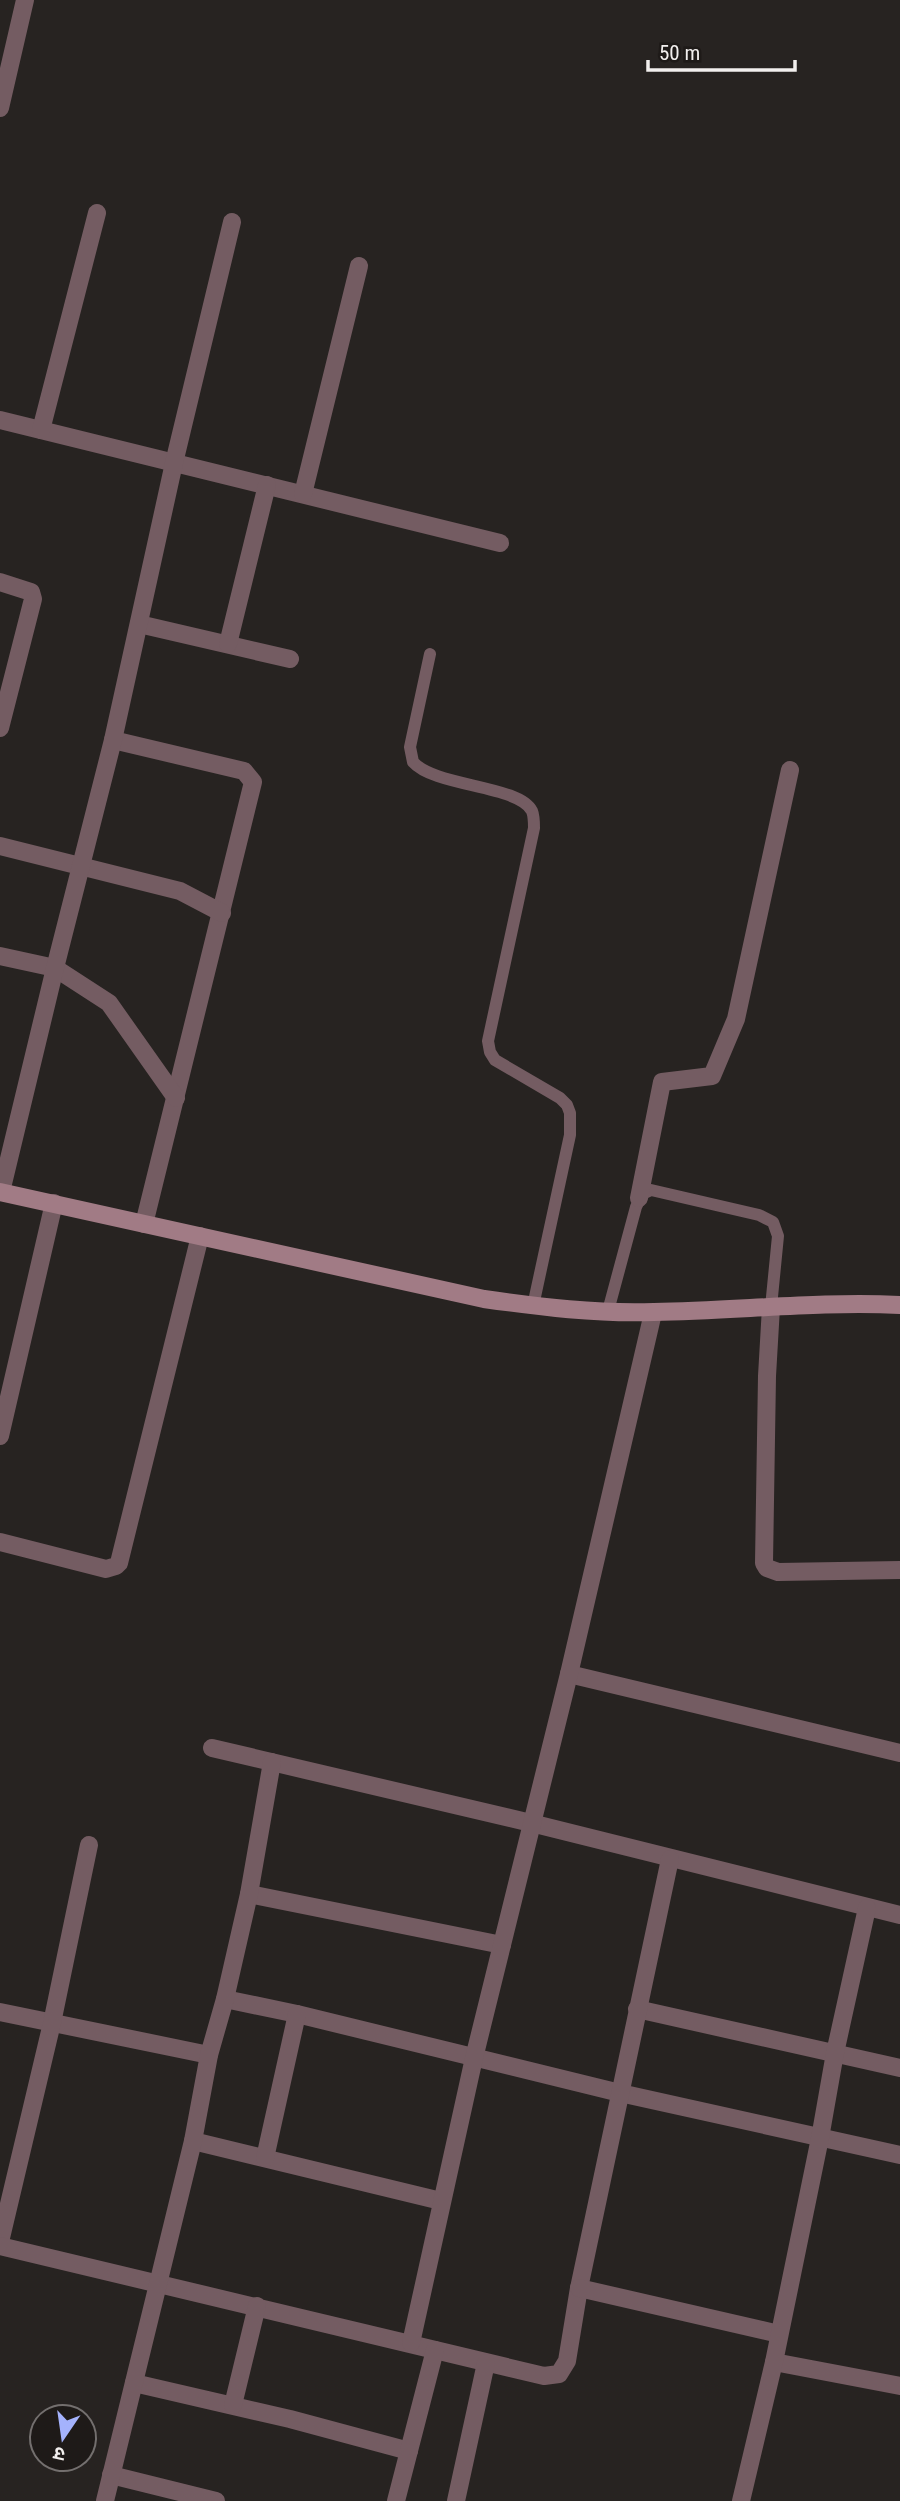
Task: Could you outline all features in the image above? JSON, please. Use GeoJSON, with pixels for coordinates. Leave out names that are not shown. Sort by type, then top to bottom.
{"type":"FeatureCollection","features":[{"type":"Feature","properties":{"kind":"street"},"geometry":{"type":"LineString","coordinates":[[0,108],[6,60],[25,0]]}},
{"type":"Feature","properties":{"kind":"street"},"geometry":{"type":"LineString","coordinates":[[41,430],[97,213]]}},
{"type":"Feature","properties":{"kind":"street"},"geometry":{"type":"LineString","coordinates":[[232,222],[174,463],[113,740],[1,1192],[484,1299],[533,1306],[653,1312],[852,1303],[900,1305]]}},
{"type":"Feature","properties":{"kind":"street"},"geometry":{"type":"LineString","coordinates":[[303,494],[359,266]]}},
{"type":"Feature","properties":{"kind":"street"},"geometry":{"type":"LineString","coordinates":[[0,420],[500,542]]}},
{"type":"Feature","properties":{"kind":"street"},"geometry":{"type":"LineString","coordinates":[[228,645],[267,485]]}},
{"type":"Feature","properties":{"kind":"street"},"geometry":{"type":"LineString","coordinates":[[0,582],[26,589],[31,592],[33,599],[0,728]]}},
{"type":"Feature","properties":{"kind":"street"},"geometry":{"type":"LineString","coordinates":[[139,624],[290,659]]}},
{"type":"Feature","properties":{"kind":"street"},"geometry":{"type":"LineString","coordinates":[[113,740],[244,771],[251,777],[252,790],[144,1224]]}},
{"type":"Feature","properties":{"kind":"street"},"geometry":{"type":"LineString","coordinates":[[639,1198],[662,1082],[712,1076],[736,1019],[790,770]]}},
{"type":"Feature","properties":{"kind":"street"},"geometry":{"type":"LineString","coordinates":[[0,846],[180,891],[222,913]]}},
{"type":"Feature","properties":{"kind":"street"},"geometry":{"type":"LineString","coordinates":[[0,956],[55,968],[109,1003],[176,1098]]}},
{"type":"Feature","properties":{"kind":"street"},"geometry":{"type":"LineString","coordinates":[[0,1437],[54,1203]]}},
{"type":"Feature","properties":{"kind":"street"},"geometry":{"type":"LineString","coordinates":[[0,1542],[106,1569],[119,1563],[200,1236]]}},
{"type":"Feature","properties":{"kind":"street"},"geometry":{"type":"LineString","coordinates":[[771,1307],[766,1376],[764,1563],[767,1568],[778,1572],[900,1570]]}},
{"type":"Feature","properties":{"kind":"street"},"geometry":{"type":"LineString","coordinates":[[411,2343],[440,2201],[569,1674],[653,1312]]}},
{"type":"Feature","properties":{"kind":"street"},"geometry":{"type":"LineString","coordinates":[[569,1674],[900,1753]]}},
{"type":"Feature","properties":{"kind":"street"},"geometry":{"type":"LineString","coordinates":[[212,1748],[531,1823],[900,1915]]}},
{"type":"Feature","properties":{"kind":"street"},"geometry":{"type":"LineString","coordinates":[[105,2501],[194,2141],[209,2055],[249,1894],[272,1762]]}},
{"type":"Feature","properties":{"kind":"street"},"geometry":{"type":"LineString","coordinates":[[89,1845],[52,2023],[0,2244],[159,2285],[257,2306],[544,2376],[559,2374],[567,2361],[579,2288],[670,1859]]}},
{"type":"Feature","properties":{"kind":"street"},"geometry":{"type":"LineString","coordinates":[[249,1894],[502,1945]]}},
{"type":"Feature","properties":{"kind":"street"},"geometry":{"type":"LineString","coordinates":[[741,2501],[774,2362],[835,2053],[867,1908]]}},
{"type":"Feature","properties":{"kind":"street"},"geometry":{"type":"LineString","coordinates":[[225,1999],[620,2093],[900,2155]]}},
{"type":"Feature","properties":{"kind":"street"},"geometry":{"type":"LineString","coordinates":[[637,2009],[900,2068]]}},
{"type":"Feature","properties":{"kind":"street"},"geometry":{"type":"LineString","coordinates":[[0,2012],[209,2055]]}},
{"type":"Feature","properties":{"kind":"street"},"geometry":{"type":"LineString","coordinates":[[265,2158],[297,2014]]}},
{"type":"Feature","properties":{"kind":"street"},"geometry":{"type":"LineString","coordinates":[[194,2141],[440,2201]]}},
{"type":"Feature","properties":{"kind":"street"},"geometry":{"type":"LineString","coordinates":[[579,2288],[779,2334]]}},
{"type":"Feature","properties":{"kind":"street"},"geometry":{"type":"LineString","coordinates":[[233,2405],[257,2306]]}},
{"type":"Feature","properties":{"kind":"street"},"geometry":{"type":"LineString","coordinates":[[396,2501],[435,2350]]}},
{"type":"Feature","properties":{"kind":"street"},"geometry":{"type":"LineString","coordinates":[[456,2501],[486,2362]]}},
{"type":"Feature","properties":{"kind":"street"},"geometry":{"type":"LineString","coordinates":[[774,2362],[900,2386]]}},
{"type":"Feature","properties":{"kind":"street"},"geometry":{"type":"LineString","coordinates":[[134,2382],[409,2451]]}},
{"type":"Feature","properties":{"kind":"street"},"geometry":{"type":"LineString","coordinates":[[111,2475],[216,2501]]}},
{"type":"Feature","properties":{"kind":"lane"},"geometry":{"type":"LineString","coordinates":[[430,654],[410,747],[412,762],[425,772],[524,802],[534,818],[488,1041],[495,1060],[560,1098],[570,1113],[570,1135],[533,1306]]}},
{"type":"Feature","properties":{"kind":"lane"},"geometry":{"type":"LineString","coordinates":[[608,1311],[639,1198],[646,1191],[657,1190],[759,1214],[773,1222],[778,1236],[771,1307]]}}]}
